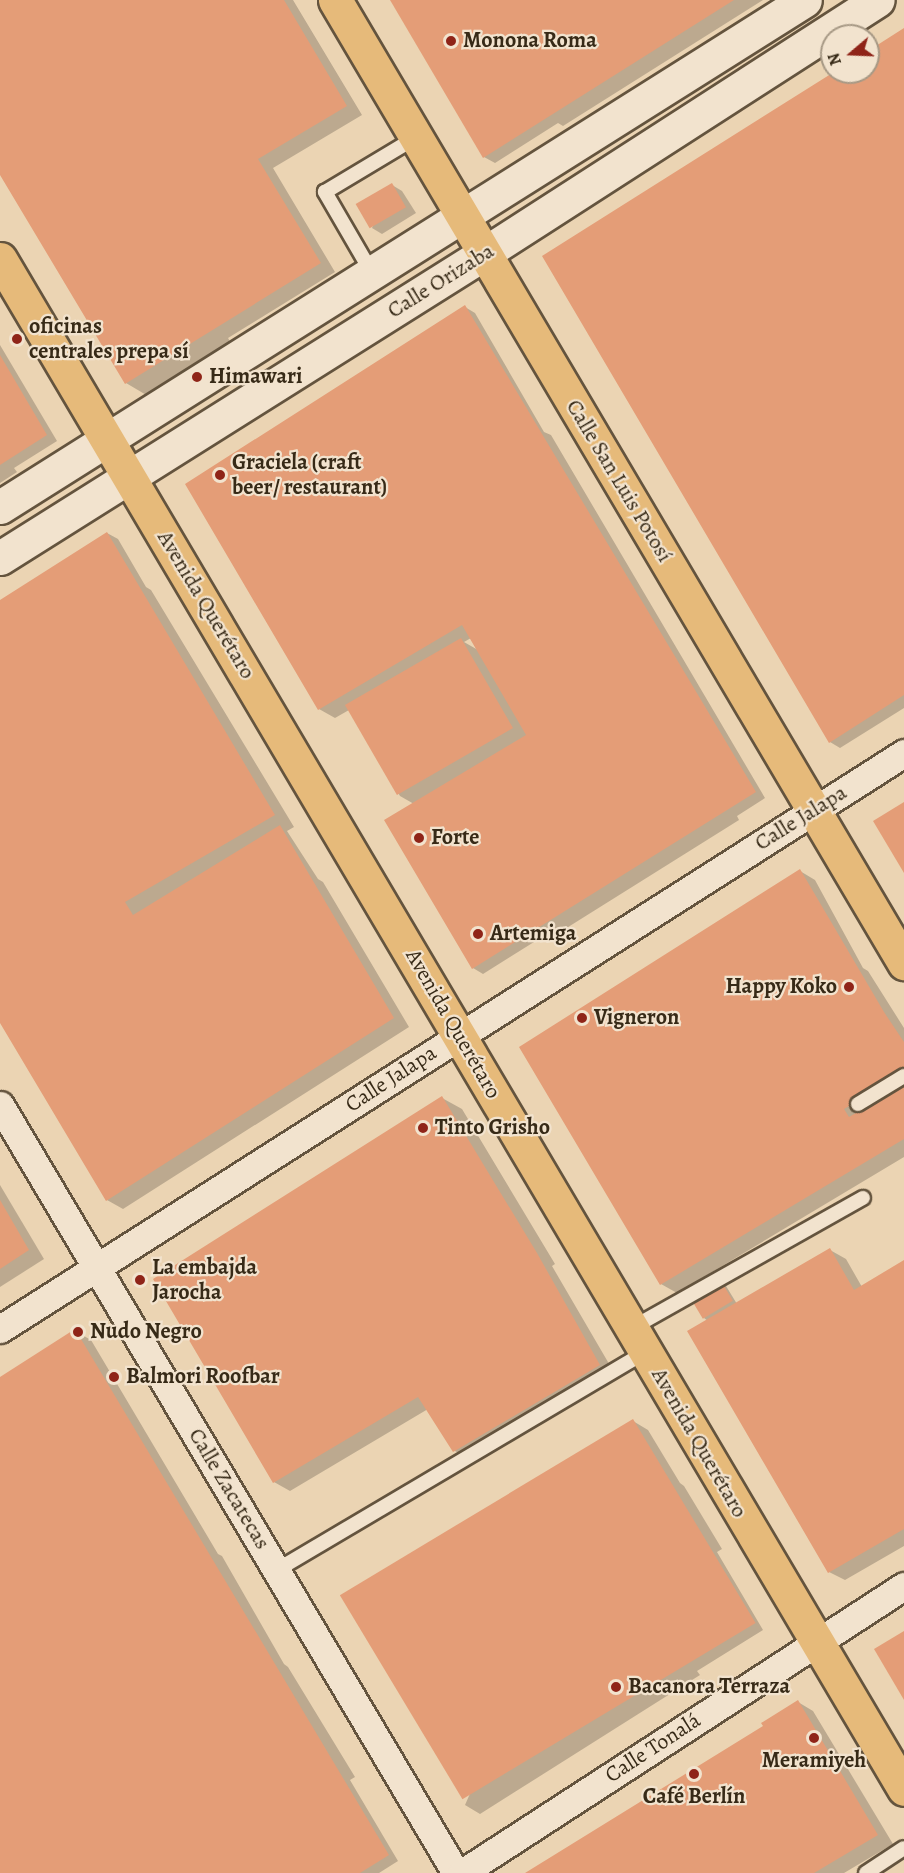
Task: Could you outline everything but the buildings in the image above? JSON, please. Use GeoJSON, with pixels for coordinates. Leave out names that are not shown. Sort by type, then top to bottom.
{"type":"FeatureCollection","features":[{"type":"Feature","properties":{"kind":"main road","name":"Calle San Luis Potosí"},"geometry":{"type":"LineString","coordinates":[[335,0],[904,963]]}},
{"type":"Feature","properties":{"kind":"main road","name":"Avenida Querétaro"},"geometry":{"type":"LineString","coordinates":[[0,259],[131,477],[904,1789]]}},
{"type":"Feature","properties":{"kind":"street","name":"Calle Orizaba"},"geometry":{"type":"LineString","coordinates":[[0,507],[805,0]]}},
{"type":"Feature","properties":{"kind":"street","name":"Calle Orizaba"},"geometry":{"type":"LineString","coordinates":[[0,558],[485,253],[878,0]]}},
{"type":"Feature","properties":{"kind":"street","name":"Calle Jalapa"},"geometry":{"type":"LineString","coordinates":[[0,1329],[904,753]]}},
{"type":"Feature","properties":{"kind":"street","name":"Calle Zacatecas"},"geometry":{"type":"LineString","coordinates":[[0,1105],[456,1873]]}},
{"type":"Feature","properties":{"kind":"street","name":"Calle Tonalá"},"geometry":{"type":"LineString","coordinates":[[462,1873],[904,1586]]}},
{"type":"Feature","properties":{"kind":"lane"},"geometry":{"type":"LineString","coordinates":[[372,273],[325,192],[415,138]]}},
{"type":"Feature","properties":{"kind":"lane"},"geometry":{"type":"LineString","coordinates":[[858,1104],[904,1076]]}},
{"type":"Feature","properties":{"kind":"lane"},"geometry":{"type":"LineString","coordinates":[[277,1570],[863,1198]]}},
{"type":"Feature","properties":{"kind":"lane"},"geometry":{"type":"LineString","coordinates":[[866,1873],[904,1848]]}},
{"type":"Feature","properties":{"kind":"place","name":"Monona Roma"},"geometry":{"type":"Point","coordinates":[451,41]}},
{"type":"Feature","properties":{"kind":"place","name":"oficinas centrales prepa sí"},"geometry":{"type":"Point","coordinates":[17,339]}},
{"type":"Feature","properties":{"kind":"place","name":"Himawari"},"geometry":{"type":"Point","coordinates":[197,377]}},
{"type":"Feature","properties":{"kind":"place","name":"Graciela (craft beer/ restaurant)"},"geometry":{"type":"Point","coordinates":[220,475]}},
{"type":"Feature","properties":{"kind":"place","name":"Forte"},"geometry":{"type":"Point","coordinates":[419,838]}},
{"type":"Feature","properties":{"kind":"place","name":"Artemiga"},"geometry":{"type":"Point","coordinates":[478,934]}},
{"type":"Feature","properties":{"kind":"place","name":"Happy Koko"},"geometry":{"type":"Point","coordinates":[849,987]}},
{"type":"Feature","properties":{"kind":"place","name":"Vigneron"},"geometry":{"type":"Point","coordinates":[582,1018]}},
{"type":"Feature","properties":{"kind":"place","name":"Tinto Grisho"},"geometry":{"type":"Point","coordinates":[423,1128]}},
{"type":"Feature","properties":{"kind":"place","name":"La embajda Jarocha"},"geometry":{"type":"Point","coordinates":[140,1280]}},
{"type":"Feature","properties":{"kind":"place","name":"Nudo Negro"},"geometry":{"type":"Point","coordinates":[78,1332]}},
{"type":"Feature","properties":{"kind":"place","name":"Balmori Roofbar"},"geometry":{"type":"Point","coordinates":[114,1377]}},
{"type":"Feature","properties":{"kind":"place","name":"Bacanora Terraza"},"geometry":{"type":"Point","coordinates":[616,1687]}},
{"type":"Feature","properties":{"kind":"place","name":"Meramiyeh"},"geometry":{"type":"Point","coordinates":[814,1738]}},
{"type":"Feature","properties":{"kind":"place","name":"Café Berlín"},"geometry":{"type":"Point","coordinates":[694,1774]}}]}
